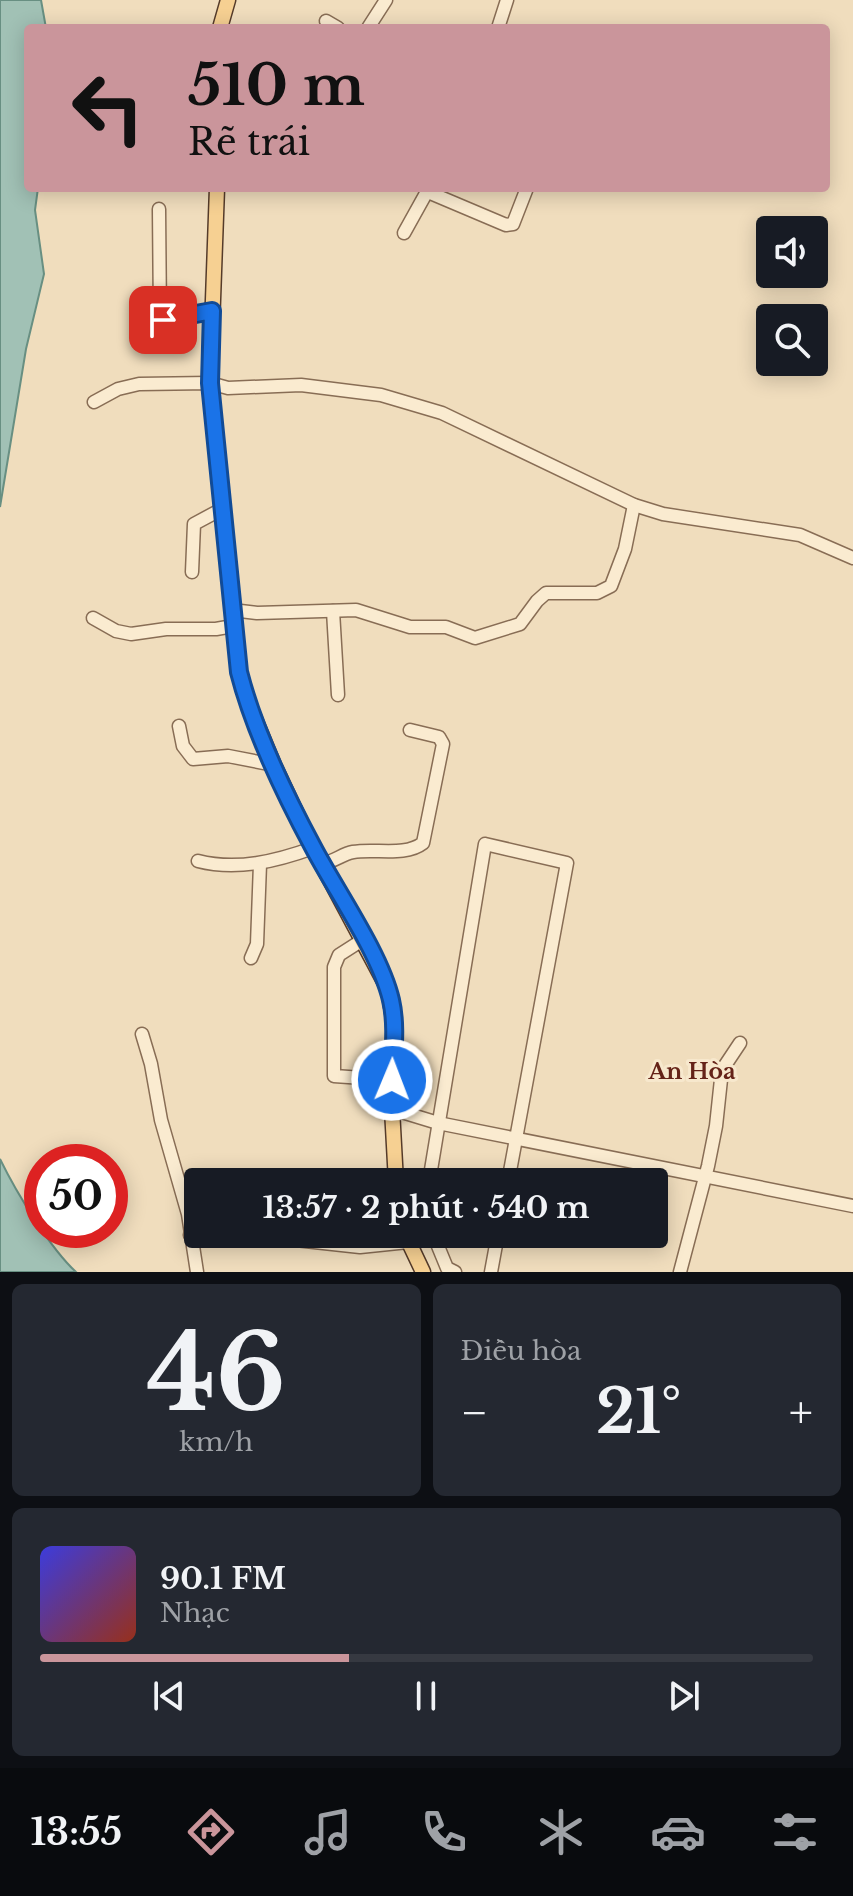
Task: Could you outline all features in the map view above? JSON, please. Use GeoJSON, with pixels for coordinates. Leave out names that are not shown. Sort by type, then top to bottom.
{"type":"FeatureCollection","features":[{"type":"Feature","properties":{"kind":"main road"},"geometry":{"type":"LineString","coordinates":[[221,24],[228,0]]}},
{"type":"Feature","properties":{"kind":"main road"},"geometry":{"type":"LineString","coordinates":[[217,192],[210,383],[233,626],[244,691],[313,848],[388,989],[392,1005],[395,1168]]}},
{"type":"Feature","properties":{"kind":"main road"},"geometry":{"type":"LineString","coordinates":[[411,1248],[423,1272]]}},
{"type":"Feature","properties":{"kind":"street"},"geometry":{"type":"LineString","coordinates":[[371,24],[386,0]]}},
{"type":"Feature","properties":{"kind":"street"},"geometry":{"type":"LineString","coordinates":[[499,24],[507,0]]}},
{"type":"Feature","properties":{"kind":"street"},"geometry":{"type":"LineString","coordinates":[[404,233],[427,192]]}},
{"type":"Feature","properties":{"kind":"street"},"geometry":{"type":"LineString","coordinates":[[432,192],[506,225],[513,224],[526,192]]}},
{"type":"Feature","properties":{"kind":"street"},"geometry":{"type":"LineString","coordinates":[[159,209],[160,319],[212,311]]}},
{"type":"Feature","properties":{"kind":"street"},"geometry":{"type":"LineString","coordinates":[[94,402],[118,389],[139,384],[210,383],[228,388],[278,384],[329,387],[410,401],[442,413],[634,505],[663,514],[800,535],[853,558]]}},
{"type":"Feature","properties":{"kind":"street"},"geometry":{"type":"LineString","coordinates":[[232,610],[257,613],[356,610],[410,627],[446,627],[475,638],[487,636],[498,629],[520,624],[546,593],[597,593],[611,586],[625,549],[634,505]]}},
{"type":"Feature","properties":{"kind":"street"},"geometry":{"type":"LineString","coordinates":[[192,572],[194,524],[222,509]]}},
{"type":"Feature","properties":{"kind":"street"},"geometry":{"type":"LineString","coordinates":[[333,611],[338,695]]}},
{"type":"Feature","properties":{"kind":"street"},"geometry":{"type":"LineString","coordinates":[[93,618],[116,631],[131,634],[233,626]]}},
{"type":"Feature","properties":{"kind":"street"},"geometry":{"type":"LineString","coordinates":[[179,726],[183,746],[193,759],[228,756],[274,765]]}},
{"type":"Feature","properties":{"kind":"street"},"geometry":{"type":"LineString","coordinates":[[323,863],[333,862],[352,852],[413,848],[423,843],[443,744],[439,737],[410,730]]}},
{"type":"Feature","properties":{"kind":"street"},"geometry":{"type":"LineString","coordinates":[[431,1168],[485,844],[567,863],[511,1168]]}},
{"type":"Feature","properties":{"kind":"street"},"geometry":{"type":"LineString","coordinates":[[198,861],[208,864],[260,864],[313,848]]}},
{"type":"Feature","properties":{"kind":"street"},"geometry":{"type":"LineString","coordinates":[[251,958],[257,944],[260,864]]}},
{"type":"Feature","properties":{"kind":"street"},"geometry":{"type":"LineString","coordinates":[[364,939],[339,955],[334,967],[334,1076],[392,1080]]}},
{"type":"Feature","properties":{"kind":"street"},"geometry":{"type":"LineString","coordinates":[[142,1034],[161,1120],[184,1200]]}},
{"type":"Feature","properties":{"kind":"street"},"geometry":{"type":"LineString","coordinates":[[680,1272],[716,1126],[722,1070],[740,1043]]}},
{"type":"Feature","properties":{"kind":"street"},"geometry":{"type":"LineString","coordinates":[[392,1109],[438,1123],[853,1206]]}},
{"type":"Feature","properties":{"kind":"street"},"geometry":{"type":"LineString","coordinates":[[192,1248],[197,1272]]}},
{"type":"Feature","properties":{"kind":"street"},"geometry":{"type":"LineString","coordinates":[[439,1248],[447,1268],[455,1272]]}},
{"type":"Feature","properties":{"kind":"street"},"geometry":{"type":"LineString","coordinates":[[491,1272],[495,1248]]}},
{"type":"Feature","properties":{"kind":"shaded area"},"geometry":{"type":"Polygon","coordinates":[[[0,0],[41,0],[45,24],[24,24],[24,192],[37,192],[35,210],[44,274],[26,349],[0,507],[0,0]]]}},
{"type":"Feature","properties":{"kind":"shaded area"},"geometry":{"type":"Polygon","coordinates":[[[0,1159],[24,1202],[24,1248],[54,1248],[76,1272],[0,1272],[0,1159]]]}},
{"type":"Feature","properties":{"kind":"district","name":"An Hòa"},"geometry":{"type":"Point","coordinates":[692,1071]}},
{"type":"Feature","properties":{"kind":"route"},"geometry":{"type":"LineString","coordinates":[[163,320],[212,311],[210,383],[239,672],[274,765],[313,848],[388,989],[394,1023],[392,1080]]}}]}
